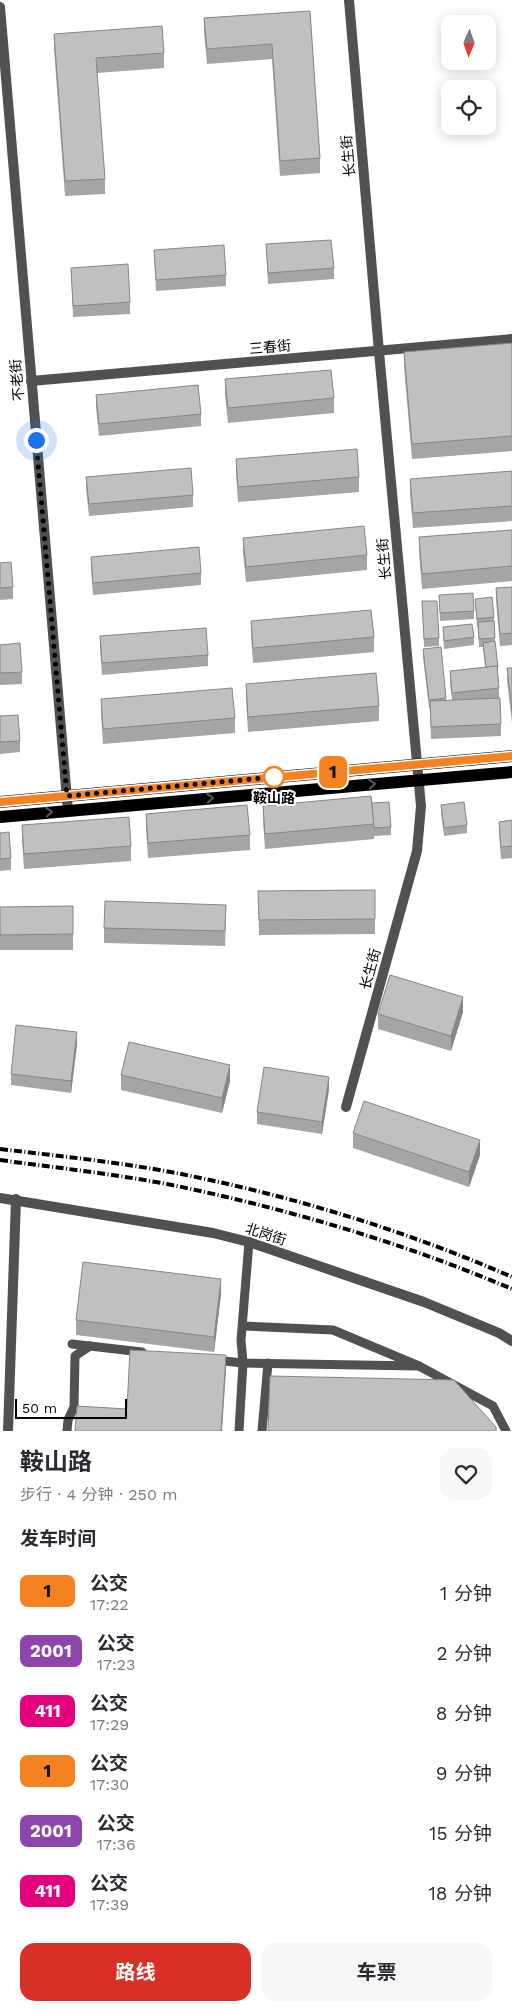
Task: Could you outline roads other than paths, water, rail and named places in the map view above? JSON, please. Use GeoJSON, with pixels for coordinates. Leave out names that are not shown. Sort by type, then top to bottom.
{"type":"FeatureCollection","features":[{"type":"Feature","properties":{"kind":"main road"},"geometry":{"type":"LineString","coordinates":[[0,802],[512,756]]}},
{"type":"Feature","properties":{"kind":"main road"},"geometry":{"type":"LineString","coordinates":[[0,817],[512,772]]}},
{"type":"Feature","properties":{"kind":"street","name":"长生街"},"geometry":{"type":"LineString","coordinates":[[346,1108],[417,851],[421,806],[349,0]]}},
{"type":"Feature","properties":{"kind":"street","name":"不老街"},"geometry":{"type":"LineString","coordinates":[[0,6],[68,811]]}},
{"type":"Feature","properties":{"kind":"street","name":"三春街"},"geometry":{"type":"LineString","coordinates":[[31,381],[512,339]]}},
{"type":"Feature","properties":{"kind":"street","name":"北岗街"},"geometry":{"type":"LineString","coordinates":[[0,1198],[16,1199],[213,1233],[249,1242],[424,1302],[499,1333],[512,1341]]}},
{"type":"Feature","properties":{"kind":"street"},"geometry":{"type":"LineString","coordinates":[[8,1431],[16,1199]]}},
{"type":"Feature","properties":{"kind":"lane"},"geometry":{"type":"LineString","coordinates":[[239,1431],[243,1363],[242,1340],[249,1242]]}},
{"type":"Feature","properties":{"kind":"lane"},"geometry":{"type":"LineString","coordinates":[[243,1326],[333,1330],[419,1366],[494,1406],[506,1431]]}},
{"type":"Feature","properties":{"kind":"lane"},"geometry":{"type":"LineString","coordinates":[[72,1344],[147,1352]]}},
{"type":"Feature","properties":{"kind":"lane"},"geometry":{"type":"LineString","coordinates":[[67,1431],[68,1420],[74,1407],[75,1356],[90,1346]]}},
{"type":"Feature","properties":{"kind":"lane"},"geometry":{"type":"LineString","coordinates":[[204,1359],[243,1363],[419,1366]]}},
{"type":"Feature","properties":{"kind":"lane"},"geometry":{"type":"LineString","coordinates":[[262,1431],[268,1363]]}},
{"type":"Feature","properties":{"kind":"railway"},"geometry":{"type":"LineString","coordinates":[[0,1149],[154,1169],[261,1192],[347,1216],[431,1244],[512,1277]]}},
{"type":"Feature","properties":{"kind":"railway"},"geometry":{"type":"LineString","coordinates":[[0,1160],[151,1181],[259,1205],[388,1242],[512,1289]]}},
{"type":"Feature","properties":{"kind":"place","name":"鞍山路"},"geometry":{"type":"Point","coordinates":[274,777]}}]}
